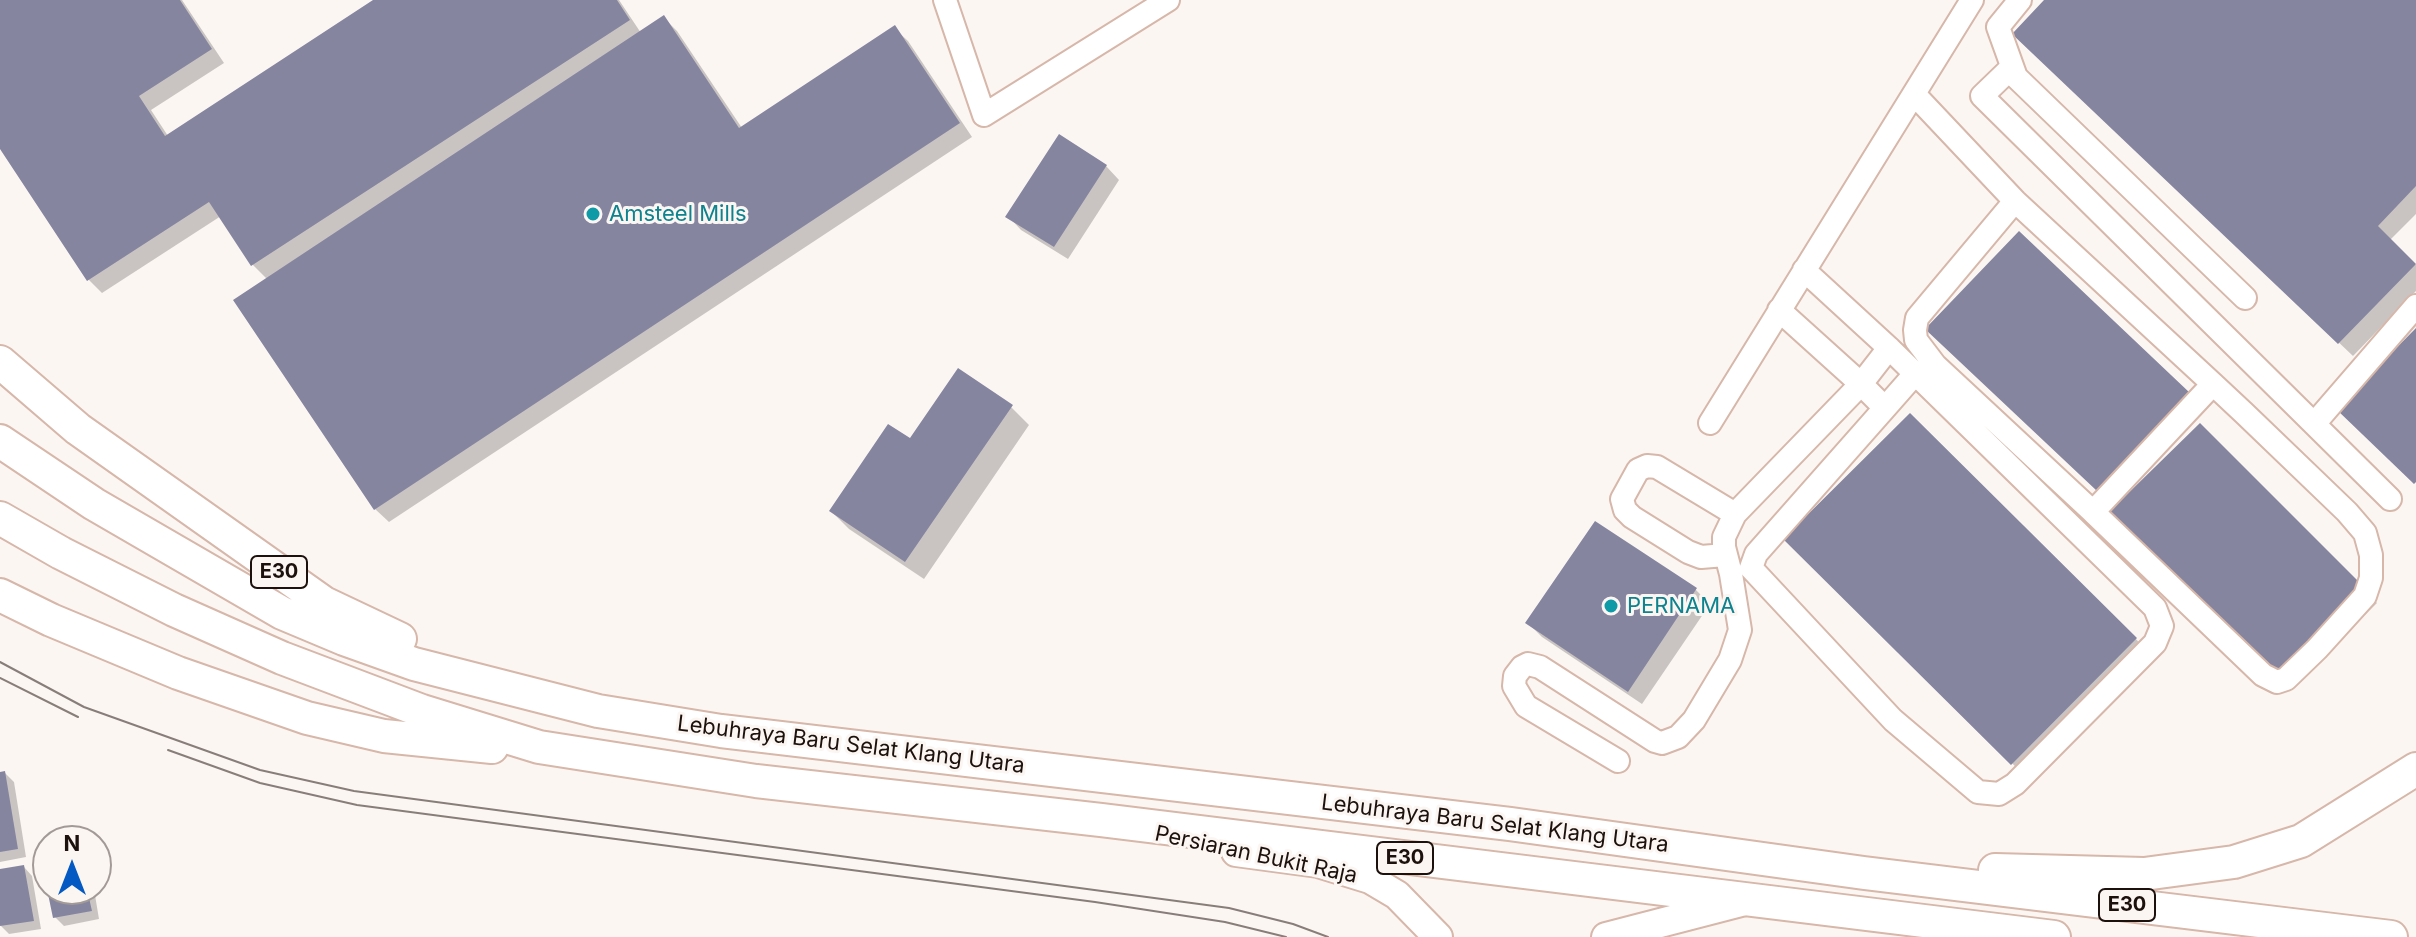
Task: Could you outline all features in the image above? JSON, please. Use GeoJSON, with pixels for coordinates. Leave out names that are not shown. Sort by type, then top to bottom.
{"type":"FeatureCollection","features":[{"type":"Feature","properties":{"kind":"highway","name":"Lebuhraya Baru Selat Klang Utara"},"geometry":{"type":"LineString","coordinates":[[0,362],[78,429],[324,603],[386,634],[598,711]]}},
{"type":"Feature","properties":{"kind":"highway","name":"Lebuhraya Baru Selat Klang Utara"},"geometry":{"type":"LineString","coordinates":[[0,441],[94,504],[282,613],[414,664],[598,711],[721,731],[1494,822],[1864,873],[2391,937]]}},
{"type":"Feature","properties":{"kind":"highway","name":"Lebuhraya Baru Selat Klang Utara"},"geometry":{"type":"LineString","coordinates":[[0,518],[160,603],[282,658],[422,711],[539,747],[756,781],[1101,820],[2054,937]]}},
{"type":"Feature","properties":{"kind":"highway","name":"Lebuhraya Baru Selat Klang Utara"},"geometry":{"type":"LineString","coordinates":[[0,595],[51,620],[178,673],[307,718],[384,736],[495,747],[539,747]]}},
{"type":"Feature","properties":{"kind":"highway"},"geometry":{"type":"LineString","coordinates":[[1864,873],[1935,868],[2144,874],[2234,862],[2301,841],[2416,769]]}},
{"type":"Feature","properties":{"kind":"highway","name":"E30"},"geometry":{"type":"LineString","coordinates":[[1745,901],[1876,937]]}},
{"type":"Feature","properties":{"kind":"main road","name":"Persiaran Bukit Raja"},"geometry":{"type":"LineString","coordinates":[[1101,820],[1220,850],[1318,863],[1370,879],[1397,895],[1438,937]]}},
{"type":"Feature","properties":{"kind":"main road"},"geometry":{"type":"LineString","coordinates":[[1606,937],[1745,901]]}},
{"type":"Feature","properties":{"kind":"lane"},"geometry":{"type":"LineString","coordinates":[[945,0],[984,115],[1168,0]]}},
{"type":"Feature","properties":{"kind":"lane"},"geometry":{"type":"LineString","coordinates":[[1710,423],[1972,0]]}},
{"type":"Feature","properties":{"kind":"lane"},"geometry":{"type":"LineString","coordinates":[[2020,0],[1998,27],[2016,77],[2245,298]]}},
{"type":"Feature","properties":{"kind":"lane"},"geometry":{"type":"LineString","coordinates":[[2011,68],[1982,96],[2390,499]]}},
{"type":"Feature","properties":{"kind":"lane"},"geometry":{"type":"LineString","coordinates":[[1914,94],[2015,201],[2213,384],[2365,533],[2371,555],[2371,578],[2365,596],[2286,679],[2277,682],[2270,680],[1935,365],[1916,340],[1917,318],[2015,201]]}},
{"type":"Feature","properties":{"kind":"lane"},"geometry":{"type":"LineString","coordinates":[[1804,270],[1889,348],[2155,608],[2162,626],[2155,643],[2015,784],[1999,794],[1978,792],[1893,720],[1751,568],[1756,554],[1914,375]]}},
{"type":"Feature","properties":{"kind":"lane"},"geometry":{"type":"LineString","coordinates":[[2314,424],[2416,306]]}},
{"type":"Feature","properties":{"kind":"lane"},"geometry":{"type":"LineString","coordinates":[[1779,310],[1885,408]]}},
{"type":"Feature","properties":{"kind":"lane"},"geometry":{"type":"LineString","coordinates":[[1618,761],[1526,706],[1514,686],[1515,676],[1528,664],[1540,667],[1655,741],[1662,743],[1678,737],[1694,720],[1730,660],[1740,630],[1724,537],[1735,514],[1861,384],[1889,348]]}},
{"type":"Feature","properties":{"kind":"lane"},"geometry":{"type":"LineString","coordinates":[[2093,512],[2213,384]]}},
{"type":"Feature","properties":{"kind":"lane"},"geometry":{"type":"LineString","coordinates":[[1725,555],[1701,557],[1688,552],[1632,517],[1625,510],[1622,499],[1638,470],[1647,466],[1657,467],[1735,514]]}},
{"type":"Feature","properties":{"kind":"building"},"geometry":{"type":"Polygon","coordinates":[[[0,0],[180,0],[212,49],[139,96],[165,136],[373,0],[617,0],[630,20],[251,266],[209,202],[87,281],[0,149],[0,0]]]}},
{"type":"Feature","properties":{"kind":"building"},"geometry":{"type":"Polygon","coordinates":[[[2044,0],[2416,0],[2416,186],[2378,226],[2416,264],[2338,344],[2012,34],[2044,0]]]}},
{"type":"Feature","properties":{"kind":"building","name":"Amsteel Mills"},"geometry":{"type":"Polygon","coordinates":[[[664,15],[739,128],[895,25],[960,123],[374,510],[233,300],[664,15]]]}},
{"type":"Feature","properties":{"kind":"building"},"geometry":{"type":"Polygon","coordinates":[[[1059,134],[1107,165],[1054,247],[1005,217],[1059,134]]]}},
{"type":"Feature","properties":{"kind":"building"},"geometry":{"type":"Polygon","coordinates":[[[2019,231],[2190,393],[2097,491],[1925,329],[2019,231]]]}},
{"type":"Feature","properties":{"kind":"building"},"geometry":{"type":"Polygon","coordinates":[[[2416,328],[2416,482],[2414,484],[2336,409],[2416,328]]]}},
{"type":"Feature","properties":{"kind":"building"},"geometry":{"type":"Polygon","coordinates":[[[958,368],[1013,405],[905,562],[829,511],[888,424],[910,438],[958,368]]]}},
{"type":"Feature","properties":{"kind":"building"},"geometry":{"type":"Polygon","coordinates":[[[1910,413],[2137,638],[2011,765],[1783,539],[1910,413]]]}},
{"type":"Feature","properties":{"kind":"building"},"geometry":{"type":"Polygon","coordinates":[[[2200,423],[2365,588],[2276,676],[2110,511],[2200,423]]]}},
{"type":"Feature","properties":{"kind":"building","name":"PERNAMA"},"geometry":{"type":"Polygon","coordinates":[[[1595,521],[1697,588],[1628,692],[1525,623],[1595,521]]]}},
{"type":"Feature","properties":{"kind":"building"},"geometry":{"type":"Polygon","coordinates":[[[5,771],[18,849],[0,852],[0,772],[5,771]]]}},
{"type":"Feature","properties":{"kind":"building"},"geometry":{"type":"Polygon","coordinates":[[[24,865],[34,921],[0,926],[0,869],[24,865]]]}},
{"type":"Feature","properties":{"kind":"building"},"geometry":{"type":"Polygon","coordinates":[[[50,905],[91,905],[92,911],[53,918],[50,905]]]}},
{"type":"Feature","properties":{"kind":"tram line"},"geometry":{"type":"LineString","coordinates":[[0,662],[84,707],[260,770],[354,791],[1229,908],[1293,924],[1328,937]]}},
{"type":"Feature","properties":{"kind":"tram line"},"geometry":{"type":"LineString","coordinates":[[0,678],[78,717]]}},
{"type":"Feature","properties":{"kind":"tram line"},"geometry":{"type":"LineString","coordinates":[[168,750],[260,783],[357,805],[1095,902],[1225,922],[1286,937]]}},
{"type":"Feature","properties":{"kind":"place","name":"Amsteel Mills"},"geometry":{"type":"Point","coordinates":[593,214]}},
{"type":"Feature","properties":{"kind":"place","name":"PERNAMA"},"geometry":{"type":"Point","coordinates":[1611,606]}}]}
